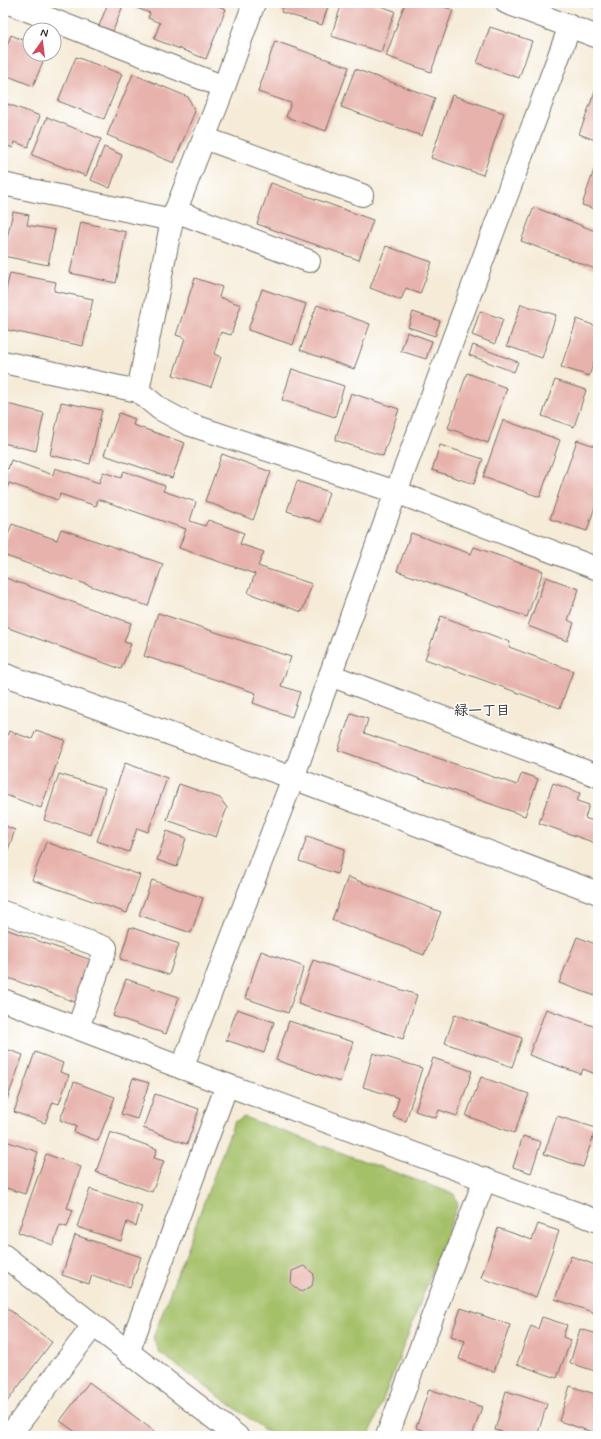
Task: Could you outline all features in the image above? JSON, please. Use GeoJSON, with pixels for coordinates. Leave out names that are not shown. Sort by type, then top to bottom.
{"type":"FeatureCollection","features":[{"type":"Feature","properties":{"kind":"street"},"geometry":{"type":"LineString","coordinates":[[9,3],[224,87]]}},
{"type":"Feature","properties":{"kind":"street"},"geometry":{"type":"LineString","coordinates":[[138,391],[173,215],[224,87],[254,3]]}},
{"type":"Feature","properties":{"kind":"street"},"geometry":{"type":"LineString","coordinates":[[507,3],[598,37]]}},
{"type":"Feature","properties":{"kind":"street"},"geometry":{"type":"LineString","coordinates":[[182,1068],[293,778],[396,492],[570,26]]}},
{"type":"Feature","properties":{"kind":"street"},"geometry":{"type":"LineString","coordinates":[[204,138],[362,195]]}},
{"type":"Feature","properties":{"kind":"street"},"geometry":{"type":"LineString","coordinates":[[3,184],[173,215],[309,261]]}},
{"type":"Feature","properties":{"kind":"street"},"geometry":{"type":"LineString","coordinates":[[3,362],[138,391],[160,409],[188,424],[396,492],[598,569]]}},
{"type":"Feature","properties":{"kind":"street"},"geometry":{"type":"LineString","coordinates":[[3,674],[293,778],[598,893]]}},
{"type":"Feature","properties":{"kind":"street"},"geometry":{"type":"LineString","coordinates":[[330,675],[598,776]]}},
{"type":"Feature","properties":{"kind":"street"},"geometry":{"type":"LineString","coordinates":[[3,912],[106,948],[78,1028]]}},
{"type":"Feature","properties":{"kind":"street"},"geometry":{"type":"LineString","coordinates":[[3,1000],[227,1085],[598,1221]]}},
{"type":"Feature","properties":{"kind":"street"},"geometry":{"type":"LineString","coordinates":[[128,1353],[227,1085]]}},
{"type":"Feature","properties":{"kind":"street"},"geometry":{"type":"LineString","coordinates":[[387,1436],[484,1179]]}},
{"type":"Feature","properties":{"kind":"street"},"geometry":{"type":"LineString","coordinates":[[3,1256],[237,1436]]}},
{"type":"Feature","properties":{"kind":"street"},"geometry":{"type":"LineString","coordinates":[[9,1436],[93,1326]]}},
{"type":"Feature","properties":{"kind":"green space"},"geometry":{"type":"Polygon","coordinates":[[[244,1117],[454,1194],[458,1204],[369,1436],[273,1436],[160,1353],[153,1338],[234,1122],[244,1117]]]}},
{"type":"Feature","properties":{"kind":"building"},"geometry":{"type":"Polygon","coordinates":[[[76,3],[87,3],[85,7],[76,3]]]}},
{"type":"Feature","properties":{"kind":"building"},"geometry":{"type":"Polygon","coordinates":[[[108,3],[124,3],[113,31],[99,26],[108,3]]]}},
{"type":"Feature","properties":{"kind":"building"},"geometry":{"type":"Polygon","coordinates":[[[132,3],[209,3],[226,9],[206,59],[154,39],[160,23],[148,18],[150,13],[131,6],[132,3]]]}},
{"type":"Feature","properties":{"kind":"building"},"geometry":{"type":"Polygon","coordinates":[[[284,3],[329,3],[322,25],[281,12],[284,3]]]}},
{"type":"Feature","properties":{"kind":"building"},"geometry":{"type":"Polygon","coordinates":[[[342,3],[371,3],[395,11],[381,52],[331,36],[342,3]]]}},
{"type":"Feature","properties":{"kind":"building"},"geometry":{"type":"Polygon","coordinates":[[[405,3],[433,3],[453,10],[431,72],[386,56],[405,3]]]}},
{"type":"Feature","properties":{"kind":"building"},"geometry":{"type":"Polygon","coordinates":[[[581,3],[598,3],[598,9],[581,3]]]}},
{"type":"Feature","properties":{"kind":"building"},"geometry":{"type":"Polygon","coordinates":[[[490,27],[532,41],[519,78],[477,63],[490,27]]]}},
{"type":"Feature","properties":{"kind":"building"},"geometry":{"type":"Polygon","coordinates":[[[11,35],[22,40],[22,62],[43,62],[33,86],[3,74],[3,56],[11,35]]]}},
{"type":"Feature","properties":{"kind":"building"},"geometry":{"type":"Polygon","coordinates":[[[275,41],[349,67],[326,131],[286,117],[291,103],[258,92],[275,41]]]}},
{"type":"Feature","properties":{"kind":"building"},"geometry":{"type":"Polygon","coordinates":[[[76,57],[122,74],[104,119],[58,101],[76,57]]]}},
{"type":"Feature","properties":{"kind":"building"},"geometry":{"type":"Polygon","coordinates":[[[355,69],[435,98],[422,136],[341,107],[355,69]]]}},
{"type":"Feature","properties":{"kind":"building"},"geometry":{"type":"Polygon","coordinates":[[[133,74],[188,97],[195,111],[174,163],[107,135],[133,74]]]}},
{"type":"Feature","properties":{"kind":"building"},"geometry":{"type":"Polygon","coordinates":[[[598,83],[598,141],[579,134],[598,83]]]}},
{"type":"Feature","properties":{"kind":"building"},"geometry":{"type":"Polygon","coordinates":[[[452,95],[504,113],[483,175],[431,158],[452,95]]]}},
{"type":"Feature","properties":{"kind":"building"},"geometry":{"type":"Polygon","coordinates":[[[8,104],[40,116],[28,147],[15,142],[13,148],[3,144],[3,118],[8,104]]]}},
{"type":"Feature","properties":{"kind":"building"},"geometry":{"type":"Polygon","coordinates":[[[47,117],[101,139],[86,176],[32,155],[47,117]]]}},
{"type":"Feature","properties":{"kind":"building"},"geometry":{"type":"Polygon","coordinates":[[[104,147],[122,155],[110,188],[91,180],[104,147]]]}},
{"type":"Feature","properties":{"kind":"building"},"geometry":{"type":"Polygon","coordinates":[[[598,158],[598,210],[582,205],[598,158]]]}},
{"type":"Feature","properties":{"kind":"building"},"geometry":{"type":"Polygon","coordinates":[[[271,183],[373,220],[359,260],[257,224],[271,183]]]}},
{"type":"Feature","properties":{"kind":"building"},"geometry":{"type":"Polygon","coordinates":[[[534,207],[598,232],[598,270],[521,241],[534,207]]]}},
{"type":"Feature","properties":{"kind":"building"},"geometry":{"type":"Polygon","coordinates":[[[13,212],[29,215],[27,225],[55,230],[48,265],[3,256],[13,212]]]}},
{"type":"Feature","properties":{"kind":"building"},"geometry":{"type":"Polygon","coordinates":[[[81,222],[126,232],[116,283],[70,273],[81,222]]]}},
{"type":"Feature","properties":{"kind":"building"},"geometry":{"type":"Polygon","coordinates":[[[386,246],[432,262],[420,294],[406,288],[401,300],[370,288],[386,246]]]}},
{"type":"Feature","properties":{"kind":"building"},"geometry":{"type":"Polygon","coordinates":[[[10,273],[56,282],[54,291],[93,299],[83,346],[3,329],[3,303],[10,273]]]}},
{"type":"Feature","properties":{"kind":"building"},"geometry":{"type":"Polygon","coordinates":[[[195,278],[222,287],[219,297],[241,305],[231,335],[221,332],[214,354],[221,357],[211,387],[173,375],[185,338],[176,335],[195,278]]]}},
{"type":"Feature","properties":{"kind":"building"},"geometry":{"type":"Polygon","coordinates":[[[262,289],[306,304],[293,345],[248,330],[262,289]]]}},
{"type":"Feature","properties":{"kind":"building"},"geometry":{"type":"Polygon","coordinates":[[[521,304],[556,315],[542,358],[507,346],[521,304]]]}},
{"type":"Feature","properties":{"kind":"building"},"geometry":{"type":"Polygon","coordinates":[[[317,305],[370,324],[354,369],[300,350],[317,305]]]}},
{"type":"Feature","properties":{"kind":"building"},"geometry":{"type":"Polygon","coordinates":[[[480,311],[503,319],[495,344],[472,335],[480,311]]]}},
{"type":"Feature","properties":{"kind":"building"},"geometry":{"type":"Polygon","coordinates":[[[413,312],[440,321],[435,336],[408,327],[413,312]]]}},
{"type":"Feature","properties":{"kind":"building"},"geometry":{"type":"Polygon","coordinates":[[[577,319],[598,327],[598,350],[589,376],[561,367],[577,319]]]}},
{"type":"Feature","properties":{"kind":"building"},"geometry":{"type":"Polygon","coordinates":[[[407,332],[432,341],[426,359],[401,351],[407,332]]]}},
{"type":"Feature","properties":{"kind":"building"},"geometry":{"type":"Polygon","coordinates":[[[473,345],[518,362],[514,372],[469,355],[473,345]]]}},
{"type":"Feature","properties":{"kind":"building"},"geometry":{"type":"Polygon","coordinates":[[[292,369],[344,386],[335,417],[282,400],[292,369]]]}},
{"type":"Feature","properties":{"kind":"building"},"geometry":{"type":"Polygon","coordinates":[[[467,373],[507,388],[488,443],[448,428],[467,373]]]}},
{"type":"Feature","properties":{"kind":"building"},"geometry":{"type":"Polygon","coordinates":[[[555,380],[586,390],[574,427],[542,416],[555,380]]]}},
{"type":"Feature","properties":{"kind":"building"},"geometry":{"type":"Polygon","coordinates":[[[351,393],[399,409],[383,456],[335,440],[351,393]]]}},
{"type":"Feature","properties":{"kind":"building"},"geometry":{"type":"Polygon","coordinates":[[[61,402],[102,410],[90,464],[50,455],[61,402]]]}},
{"type":"Feature","properties":{"kind":"building"},"geometry":{"type":"Polygon","coordinates":[[[3,403],[44,413],[36,451],[3,443],[3,403]]]}},
{"type":"Feature","properties":{"kind":"building"},"geometry":{"type":"Polygon","coordinates":[[[119,413],[135,419],[133,425],[185,443],[172,478],[104,455],[119,413]]]}},
{"type":"Feature","properties":{"kind":"building"},"geometry":{"type":"Polygon","coordinates":[[[503,420],[560,440],[540,497],[483,477],[503,420]]]}},
{"type":"Feature","properties":{"kind":"building"},"geometry":{"type":"Polygon","coordinates":[[[577,440],[598,447],[598,497],[587,531],[550,519],[577,440]]]}},
{"type":"Feature","properties":{"kind":"building"},"geometry":{"type":"Polygon","coordinates":[[[440,445],[483,459],[474,484],[432,470],[440,445]]]}},
{"type":"Feature","properties":{"kind":"building"},"geometry":{"type":"Polygon","coordinates":[[[222,454],[271,472],[253,520],[205,501],[222,454]]]}},
{"type":"Feature","properties":{"kind":"building"},"geometry":{"type":"Polygon","coordinates":[[[11,460],[53,475],[55,468],[99,483],[103,472],[121,478],[124,471],[165,486],[163,491],[196,502],[190,521],[205,526],[208,520],[244,533],[240,544],[264,552],[258,566],[312,584],[302,612],[248,593],[255,574],[179,548],[186,529],[98,499],[96,506],[60,494],[58,500],[9,483],[3,499],[3,467],[8,469],[11,460]]]}},
{"type":"Feature","properties":{"kind":"building"},"geometry":{"type":"Polygon","coordinates":[[[297,481],[329,492],[320,522],[287,511],[297,481]]]}},
{"type":"Feature","properties":{"kind":"building"},"geometry":{"type":"Polygon","coordinates":[[[12,524],[57,540],[61,529],[163,564],[148,606],[3,555],[3,548],[12,524]]]}},
{"type":"Feature","properties":{"kind":"building"},"geometry":{"type":"Polygon","coordinates":[[[411,533],[471,554],[474,547],[543,571],[527,617],[397,571],[411,533]]]}},
{"type":"Feature","properties":{"kind":"building"},"geometry":{"type":"Polygon","coordinates":[[[3,577],[131,623],[124,642],[131,644],[121,669],[3,626],[3,577]]]}},
{"type":"Feature","properties":{"kind":"building"},"geometry":{"type":"Polygon","coordinates":[[[546,577],[579,589],[568,620],[574,623],[567,641],[528,626],[546,577]]]}},
{"type":"Feature","properties":{"kind":"building"},"geometry":{"type":"Polygon","coordinates":[[[158,613],[291,657],[281,686],[300,692],[292,717],[253,703],[256,693],[144,656],[158,613]]]}},
{"type":"Feature","properties":{"kind":"building"},"geometry":{"type":"Polygon","coordinates":[[[441,616],[510,642],[509,647],[573,671],[560,708],[425,659],[441,616]]]}},
{"type":"Feature","properties":{"kind":"building"},"geometry":{"type":"Polygon","coordinates":[[[351,713],[368,719],[364,733],[517,785],[522,773],[538,779],[525,816],[338,750],[351,713]]]}},
{"type":"Feature","properties":{"kind":"building"},"geometry":{"type":"Polygon","coordinates":[[[36,730],[65,740],[41,808],[3,794],[3,747],[9,731],[32,739],[36,730]]]}},
{"type":"Feature","properties":{"kind":"building"},"geometry":{"type":"Polygon","coordinates":[[[125,763],[167,778],[148,832],[137,828],[129,852],[97,841],[125,763]]]}},
{"type":"Feature","properties":{"kind":"building"},"geometry":{"type":"Polygon","coordinates":[[[59,774],[105,788],[91,835],[44,820],[59,774]]]}},
{"type":"Feature","properties":{"kind":"building"},"geometry":{"type":"Polygon","coordinates":[[[553,783],[580,793],[577,801],[589,805],[585,818],[598,823],[598,844],[539,823],[553,783]]]}},
{"type":"Feature","properties":{"kind":"building"},"geometry":{"type":"Polygon","coordinates":[[[179,784],[220,798],[227,808],[216,837],[167,820],[179,784]]]}},
{"type":"Feature","properties":{"kind":"building"},"geometry":{"type":"Polygon","coordinates":[[[3,825],[15,830],[3,864],[3,825]]]}},
{"type":"Feature","properties":{"kind":"building"},"geometry":{"type":"Polygon","coordinates":[[[167,831],[186,838],[177,867],[157,860],[167,831]]]}},
{"type":"Feature","properties":{"kind":"building"},"geometry":{"type":"Polygon","coordinates":[[[307,836],[345,849],[337,874],[299,861],[307,836]]]}},
{"type":"Feature","properties":{"kind":"building"},"geometry":{"type":"Polygon","coordinates":[[[46,842],[140,875],[127,913],[32,880],[46,842]]]}},
{"type":"Feature","properties":{"kind":"building"},"geometry":{"type":"Polygon","coordinates":[[[348,877],[441,912],[424,955],[332,920],[348,877]]]}},
{"type":"Feature","properties":{"kind":"building"},"geometry":{"type":"Polygon","coordinates":[[[152,880],[203,898],[191,933],[139,915],[152,880]]]}},
{"type":"Feature","properties":{"kind":"building"},"geometry":{"type":"Polygon","coordinates":[[[130,927],[179,944],[169,975],[120,959],[130,927]]]}},
{"type":"Feature","properties":{"kind":"building"},"geometry":{"type":"Polygon","coordinates":[[[3,928],[91,960],[75,1002],[3,976],[3,928]]]}},
{"type":"Feature","properties":{"kind":"building"},"geometry":{"type":"Polygon","coordinates":[[[577,937],[598,945],[598,997],[559,983],[577,937]]]}},
{"type":"Feature","properties":{"kind":"building"},"geometry":{"type":"Polygon","coordinates":[[[261,951],[304,967],[288,1013],[245,998],[261,951]]]}},
{"type":"Feature","properties":{"kind":"building"},"geometry":{"type":"Polygon","coordinates":[[[313,960],[417,995],[403,1039],[298,1004],[313,960]]]}},
{"type":"Feature","properties":{"kind":"building"},"geometry":{"type":"Polygon","coordinates":[[[126,979],[179,997],[166,1034],[113,1016],[126,979]]]}},
{"type":"Feature","properties":{"kind":"building"},"geometry":{"type":"Polygon","coordinates":[[[237,1009],[274,1022],[264,1053],[226,1040],[237,1009]]]}},
{"type":"Feature","properties":{"kind":"building"},"geometry":{"type":"Polygon","coordinates":[[[546,1009],[596,1027],[598,1022],[598,1075],[583,1069],[581,1074],[529,1055],[546,1009]]]}},
{"type":"Feature","properties":{"kind":"building"},"geometry":{"type":"Polygon","coordinates":[[[455,1014],[522,1038],[512,1067],[445,1043],[455,1014]]]}},
{"type":"Feature","properties":{"kind":"building"},"geometry":{"type":"Polygon","coordinates":[[[289,1021],[353,1042],[340,1082],[276,1060],[289,1021]]]}},
{"type":"Feature","properties":{"kind":"building"},"geometry":{"type":"Polygon","coordinates":[[[3,1048],[23,1055],[3,1111],[3,1048]]]}},
{"type":"Feature","properties":{"kind":"building"},"geometry":{"type":"Polygon","coordinates":[[[35,1052],[63,1063],[60,1072],[69,1075],[59,1104],[53,1102],[45,1123],[14,1112],[35,1052]]]}},
{"type":"Feature","properties":{"kind":"building"},"geometry":{"type":"Polygon","coordinates":[[[373,1053],[422,1068],[406,1121],[393,1117],[399,1098],[363,1087],[373,1053]]]}},
{"type":"Feature","properties":{"kind":"building"},"geometry":{"type":"Polygon","coordinates":[[[433,1058],[472,1071],[457,1116],[439,1110],[436,1118],[415,1111],[433,1058]]]}},
{"type":"Feature","properties":{"kind":"building"},"geometry":{"type":"Polygon","coordinates":[[[481,1077],[529,1094],[514,1133],[466,1116],[481,1077]]]}},
{"type":"Feature","properties":{"kind":"building"},"geometry":{"type":"Polygon","coordinates":[[[133,1078],[149,1083],[137,1119],[121,1114],[133,1078]]]}},
{"type":"Feature","properties":{"kind":"building"},"geometry":{"type":"Polygon","coordinates":[[[74,1082],[115,1097],[98,1141],[74,1132],[76,1126],[60,1120],[74,1082]]]}},
{"type":"Feature","properties":{"kind":"building"},"geometry":{"type":"Polygon","coordinates":[[[155,1094],[199,1109],[187,1144],[143,1128],[155,1094]]]}},
{"type":"Feature","properties":{"kind":"building"},"geometry":{"type":"Polygon","coordinates":[[[557,1116],[596,1128],[583,1167],[544,1154],[557,1116]]]}},
{"type":"Feature","properties":{"kind":"building"},"geometry":{"type":"Polygon","coordinates":[[[110,1132],[157,1149],[154,1158],[164,1161],[152,1192],[96,1172],[110,1132]]]}},
{"type":"Feature","properties":{"kind":"building"},"geometry":{"type":"Polygon","coordinates":[[[523,1136],[541,1142],[531,1173],[513,1167],[523,1136]]]}},
{"type":"Feature","properties":{"kind":"building"},"geometry":{"type":"Polygon","coordinates":[[[3,1140],[38,1152],[25,1194],[3,1187],[3,1140]]]}},
{"type":"Feature","properties":{"kind":"building"},"geometry":{"type":"Polygon","coordinates":[[[46,1154],[81,1167],[67,1208],[73,1210],[67,1227],[60,1225],[53,1245],[18,1232],[46,1154]]]}},
{"type":"Feature","properties":{"kind":"building"},"geometry":{"type":"Polygon","coordinates":[[[90,1189],[142,1206],[136,1226],[127,1222],[121,1241],[77,1227],[90,1189]]]}},
{"type":"Feature","properties":{"kind":"building"},"geometry":{"type":"Polygon","coordinates":[[[538,1224],[559,1231],[536,1297],[481,1278],[498,1228],[532,1240],[538,1224]]]}},
{"type":"Feature","properties":{"kind":"building"},"geometry":{"type":"Polygon","coordinates":[[[75,1235],[141,1257],[130,1288],[92,1275],[89,1284],[62,1275],[75,1235]]]}},
{"type":"Feature","properties":{"kind":"building"},"geometry":{"type":"Polygon","coordinates":[[[571,1256],[598,1266],[598,1314],[555,1299],[571,1256]]]}},
{"type":"Feature","properties":{"kind":"building"},"geometry":{"type":"Polygon","coordinates":[[[304,1266],[314,1274],[312,1286],[301,1292],[291,1284],[292,1271],[304,1266]]]}},
{"type":"Feature","properties":{"kind":"building"},"geometry":{"type":"Polygon","coordinates":[[[3,1305],[52,1342],[3,1407],[3,1305]]]}},
{"type":"Feature","properties":{"kind":"building"},"geometry":{"type":"Polygon","coordinates":[[[461,1308],[510,1325],[494,1372],[459,1359],[465,1341],[451,1336],[461,1308]]]}},
{"type":"Feature","properties":{"kind":"building"},"geometry":{"type":"Polygon","coordinates":[[[542,1317],[567,1325],[563,1337],[571,1340],[557,1378],[517,1364],[531,1326],[538,1329],[542,1317]]]}},
{"type":"Feature","properties":{"kind":"building"},"geometry":{"type":"Polygon","coordinates":[[[580,1329],[598,1334],[598,1372],[570,1363],[580,1329]]]}},
{"type":"Feature","properties":{"kind":"building"},"geometry":{"type":"Polygon","coordinates":[[[89,1382],[154,1431],[150,1436],[81,1436],[60,1421],[89,1382]]]}},
{"type":"Feature","properties":{"kind":"building"},"geometry":{"type":"Polygon","coordinates":[[[570,1386],[598,1395],[598,1434],[559,1421],[570,1386]]]}},
{"type":"Feature","properties":{"kind":"building"},"geometry":{"type":"Polygon","coordinates":[[[429,1389],[482,1407],[472,1436],[440,1436],[416,1428],[429,1389]]]}},
{"type":"Feature","properties":{"kind":"building"},"geometry":{"type":"Polygon","coordinates":[[[506,1391],[547,1404],[537,1436],[501,1436],[502,1432],[495,1430],[506,1391]]]}},
{"type":"Feature","properties":{"kind":"district","name":"緑一丁目"},"geometry":{"type":"Point","coordinates":[482,710]}}]}
